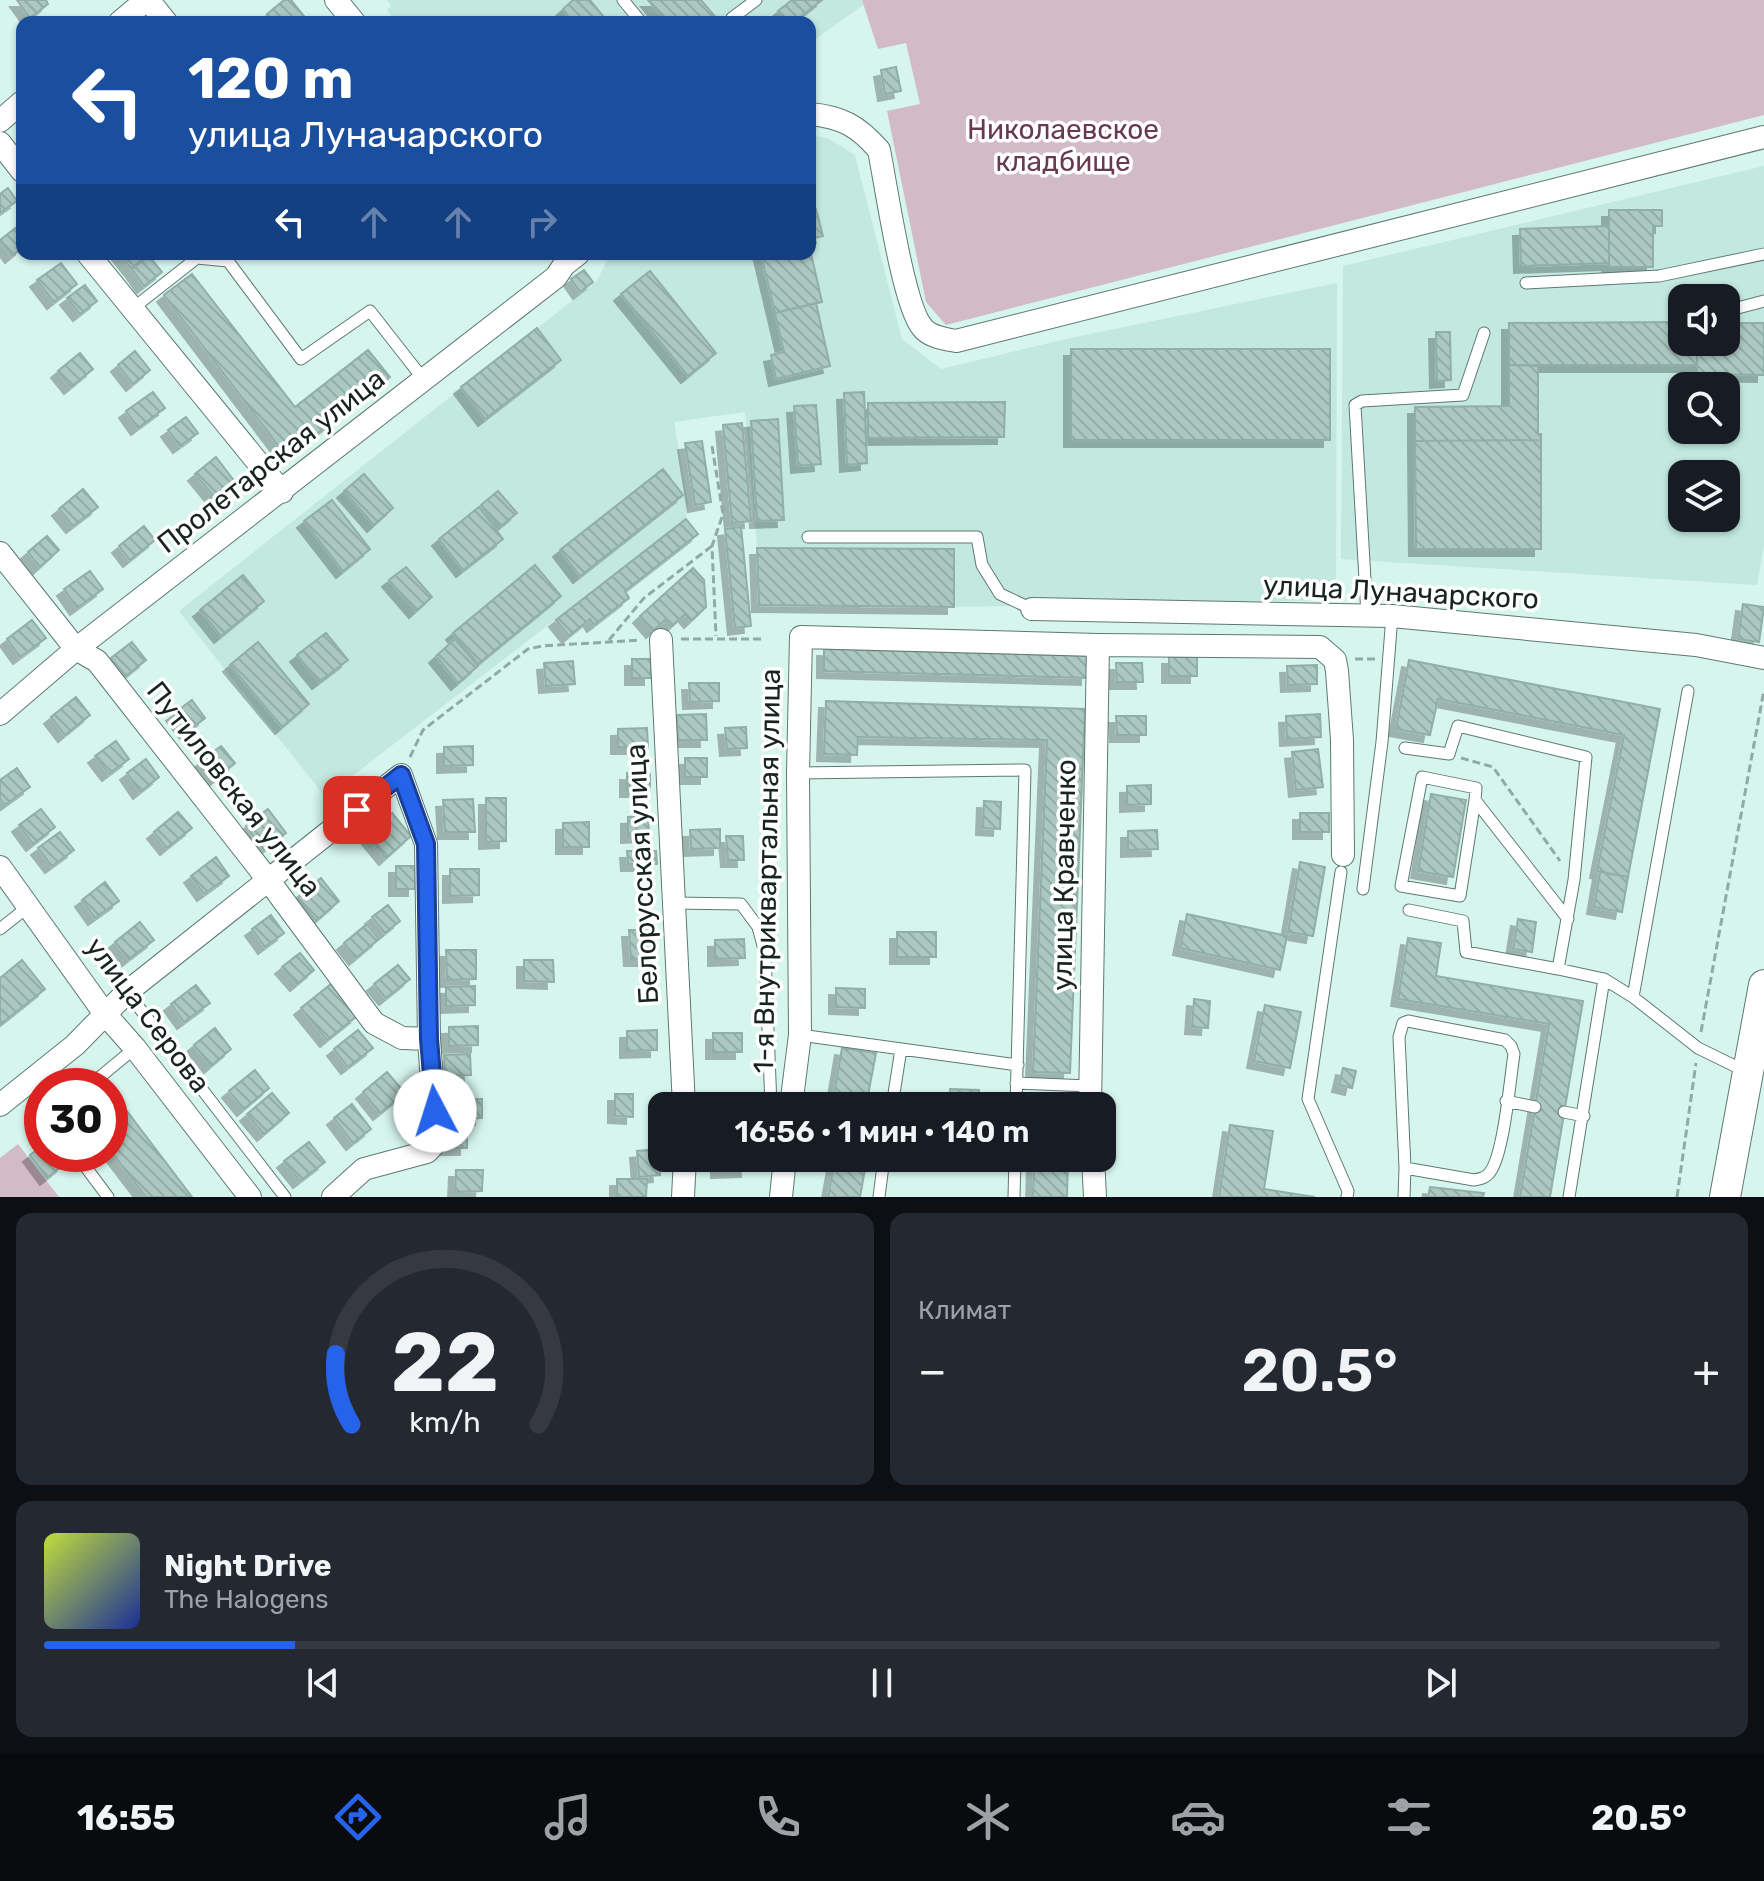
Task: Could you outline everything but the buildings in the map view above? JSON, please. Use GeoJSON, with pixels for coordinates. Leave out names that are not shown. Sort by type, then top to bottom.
{"type":"FeatureCollection","features":[{"type":"Feature","properties":{"kind":"main road"},"geometry":{"type":"LineString","coordinates":[[1725,1197],[1750,1080],[1764,985]]}},
{"type":"Feature","properties":{"kind":"street"},"geometry":{"type":"LineString","coordinates":[[336,0],[349,16]]}},
{"type":"Feature","properties":{"kind":"street"},"geometry":{"type":"LineString","coordinates":[[127,16],[145,1],[150,2],[161,16]]}},
{"type":"Feature","properties":{"kind":"street"},"geometry":{"type":"LineString","coordinates":[[0,121],[16,107]]}},
{"type":"Feature","properties":{"kind":"street"},"geometry":{"type":"LineString","coordinates":[[816,114],[835,116],[864,133],[879,150],[910,302],[922,329],[956,341],[1764,137]]}},
{"type":"Feature","properties":{"kind":"street"},"geometry":{"type":"LineString","coordinates":[[0,143],[16,163]]}},
{"type":"Feature","properties":{"kind":"street"},"geometry":{"type":"LineString","coordinates":[[93,260],[282,492]]}},
{"type":"Feature","properties":{"kind":"street","name":"Пролетарская улица"},"geometry":{"type":"LineString","coordinates":[[0,714],[76,649],[556,277],[563,260]]}},
{"type":"Feature","properties":{"kind":"street","name":"Путиловская улица"},"geometry":{"type":"LineString","coordinates":[[0,553],[76,649],[97,661],[269,881],[374,1023],[402,1038],[429,1039]]}},
{"type":"Feature","properties":{"kind":"street","name":"улица Луначарского"},"geometry":{"type":"LineString","coordinates":[[1032,609],[1392,616],[1696,645],[1764,658]]}},
{"type":"Feature","properties":{"kind":"street","name":"1-я Внутриквартальная улица"},"geometry":{"type":"LineString","coordinates":[[793,1092],[800,1035],[798,773],[801,637],[1098,645]]}},
{"type":"Feature","properties":{"kind":"street","name":"Белорусская улица"},"geometry":{"type":"LineString","coordinates":[[661,640],[683,1092]]}},
{"type":"Feature","properties":{"kind":"street"},"geometry":{"type":"LineString","coordinates":[[1098,645],[1327,654],[1342,740],[1342,863]]}},
{"type":"Feature","properties":{"kind":"street","name":"улица Кравченко"},"geometry":{"type":"LineString","coordinates":[[1090,1092],[1098,645]]}},
{"type":"Feature","properties":{"kind":"street"},"geometry":{"type":"LineString","coordinates":[[0,1105],[75,1045],[127,992],[401,775],[426,844],[429,1039],[437,1135],[433,1148],[427,1152],[364,1169],[333,1197]]}},
{"type":"Feature","properties":{"kind":"street","name":"улица Серова"},"geometry":{"type":"LineString","coordinates":[[0,867],[105,1014],[250,1197]]}},
{"type":"Feature","properties":{"kind":"street"},"geometry":{"type":"LineString","coordinates":[[683,1197],[684,1172]]}},
{"type":"Feature","properties":{"kind":"street"},"geometry":{"type":"LineString","coordinates":[[781,1197],[784,1172]]}},
{"type":"Feature","properties":{"kind":"street"},"geometry":{"type":"LineString","coordinates":[[1094,1172],[1095,1197]]}},
{"type":"Feature","properties":{"kind":"lane"},"geometry":{"type":"LineString","coordinates":[[623,0],[636,16]]}},
{"type":"Feature","properties":{"kind":"lane"},"geometry":{"type":"LineString","coordinates":[[735,16],[756,0]]}},
{"type":"Feature","properties":{"kind":"lane"},"geometry":{"type":"LineString","coordinates":[[1526,283],[1659,276],[1764,254]]}},
{"type":"Feature","properties":{"kind":"lane"},"geometry":{"type":"LineString","coordinates":[[132,309],[194,260]]}},
{"type":"Feature","properties":{"kind":"lane"},"geometry":{"type":"LineString","coordinates":[[218,260],[228,261],[301,359],[370,311],[424,380]]}},
{"type":"Feature","properties":{"kind":"lane"},"geometry":{"type":"LineString","coordinates":[[1740,307],[1764,301]]}},
{"type":"Feature","properties":{"kind":"lane"},"geometry":{"type":"LineString","coordinates":[[1367,615],[1355,405],[1362,401],[1463,395],[1484,333]]}},
{"type":"Feature","properties":{"kind":"lane"},"geometry":{"type":"LineString","coordinates":[[808,537],[977,537],[982,565],[1000,594],[1032,609]]}},
{"type":"Feature","properties":{"kind":"lane"},"geometry":{"type":"LineString","coordinates":[[1363,889],[1382,742],[1392,616]]}},
{"type":"Feature","properties":{"kind":"lane"},"geometry":{"type":"LineString","coordinates":[[1633,997],[1688,691]]}},
{"type":"Feature","properties":{"kind":"lane"},"geometry":{"type":"LineString","coordinates":[[1405,748],[1449,754],[1458,726],[1586,757],[1574,880],[1558,969]]}},
{"type":"Feature","properties":{"kind":"lane"},"geometry":{"type":"LineString","coordinates":[[798,773],[1025,770],[1016,1092]]}},
{"type":"Feature","properties":{"kind":"lane"},"geometry":{"type":"LineString","coordinates":[[1475,800],[1460,896],[1401,886],[1422,777],[1476,788],[1475,800],[1568,919]]}},
{"type":"Feature","properties":{"kind":"lane"},"geometry":{"type":"LineString","coordinates":[[1342,863],[1308,1099],[1348,1191],[1347,1197]]}},
{"type":"Feature","properties":{"kind":"lane"},"geometry":{"type":"LineString","coordinates":[[673,903],[741,904],[758,927],[765,953],[770,1092]]}},
{"type":"Feature","properties":{"kind":"lane"},"geometry":{"type":"LineString","coordinates":[[0,929],[30,905]]}},
{"type":"Feature","properties":{"kind":"lane"},"geometry":{"type":"LineString","coordinates":[[1409,910],[1463,921],[1466,952],[1604,979],[1633,997],[1698,1048],[1750,1080]]}},
{"type":"Feature","properties":{"kind":"lane"},"geometry":{"type":"LineString","coordinates":[[1569,1197],[1604,979]]}},
{"type":"Feature","properties":{"kind":"lane"},"geometry":{"type":"LineString","coordinates":[[127,992],[285,1197]]}},
{"type":"Feature","properties":{"kind":"lane"},"geometry":{"type":"LineString","coordinates":[[1404,1197],[1399,1037],[1403,1023],[1408,1021],[1505,1040],[1514,1054],[1498,1156],[1490,1172],[1482,1179],[1474,1180],[1405,1168]]}},
{"type":"Feature","properties":{"kind":"lane"},"geometry":{"type":"LineString","coordinates":[[800,1035],[1018,1065]]}},
{"type":"Feature","properties":{"kind":"lane"},"geometry":{"type":"LineString","coordinates":[[111,1068],[135,1048]]}},
{"type":"Feature","properties":{"kind":"lane"},"geometry":{"type":"LineString","coordinates":[[894,1092],[901,1049]]}},
{"type":"Feature","properties":{"kind":"lane"},"geometry":{"type":"LineString","coordinates":[[1016,1083],[1067,1092]]}},
{"type":"Feature","properties":{"kind":"lane"},"geometry":{"type":"LineString","coordinates":[[1506,1101],[1535,1107]]}},
{"type":"Feature","properties":{"kind":"lane"},"geometry":{"type":"LineString","coordinates":[[1564,1112],[1584,1116]]}},
{"type":"Feature","properties":{"kind":"lane"},"geometry":{"type":"LineString","coordinates":[[89,1172],[108,1197]]}},
{"type":"Feature","properties":{"kind":"lane"},"geometry":{"type":"LineString","coordinates":[[879,1197],[882,1172]]}},
{"type":"Feature","properties":{"kind":"lane"},"geometry":{"type":"LineString","coordinates":[[1014,1197],[1015,1172]]}},
{"type":"Feature","properties":{"kind":"path"},"geometry":{"type":"LineString","coordinates":[[712,446],[723,514],[712,546],[716,638]]}},
{"type":"Feature","properties":{"kind":"path"},"geometry":{"type":"LineString","coordinates":[[607,641],[644,598],[712,546]]}},
{"type":"Feature","properties":{"kind":"path"},"geometry":{"type":"LineString","coordinates":[[401,775],[423,730],[528,649],[607,641],[763,639]]}},
{"type":"Feature","properties":{"kind":"path"},"geometry":{"type":"LineString","coordinates":[[1327,654],[1388,658]]}},
{"type":"Feature","properties":{"kind":"path"},"geometry":{"type":"LineString","coordinates":[[1677,1197],[1698,1048],[1764,690]]}},
{"type":"Feature","properties":{"kind":"path"},"geometry":{"type":"LineString","coordinates":[[1449,754],[1493,767],[1574,880]]}},
{"type":"Feature","properties":{"kind":"shaded area"},"geometry":{"type":"Polygon","coordinates":[[[387,0],[862,0],[863,5],[816,39],[816,16],[392,16],[387,10],[391,6],[387,0]]]}},
{"type":"Feature","properties":{"kind":"shaded area"},"geometry":{"type":"Polygon","coordinates":[[[816,136],[828,138],[855,155],[902,339],[941,369],[1066,339],[1337,283],[1336,600],[954,607],[759,605],[745,412],[674,422],[688,502],[686,519],[325,797],[179,611],[597,281],[607,260],[816,260],[816,136]]]}},
{"type":"Feature","properties":{"kind":"shaded area"},"geometry":{"type":"Polygon","coordinates":[[[1764,166],[1764,545],[1757,585],[1341,559],[1343,266],[1764,166]]]}},
{"type":"Feature","properties":{"kind":"green space","name":"Николаевское кладбище"},"geometry":{"type":"Polygon","coordinates":[[[862,0],[1764,0],[1764,115],[946,325],[926,302],[887,111],[920,104],[906,43],[878,49],[862,0]]]}},
{"type":"Feature","properties":{"kind":"green space"},"geometry":{"type":"Polygon","coordinates":[[[18,1144],[24,1152],[24,1172],[40,1172],[59,1197],[0,1197],[0,1158],[18,1144]]]}},
{"type":"Feature","properties":{"kind":"route"},"geometry":{"type":"LineString","coordinates":[[357,810],[401,775],[426,844],[429,1039],[435,1111]]}}]}
